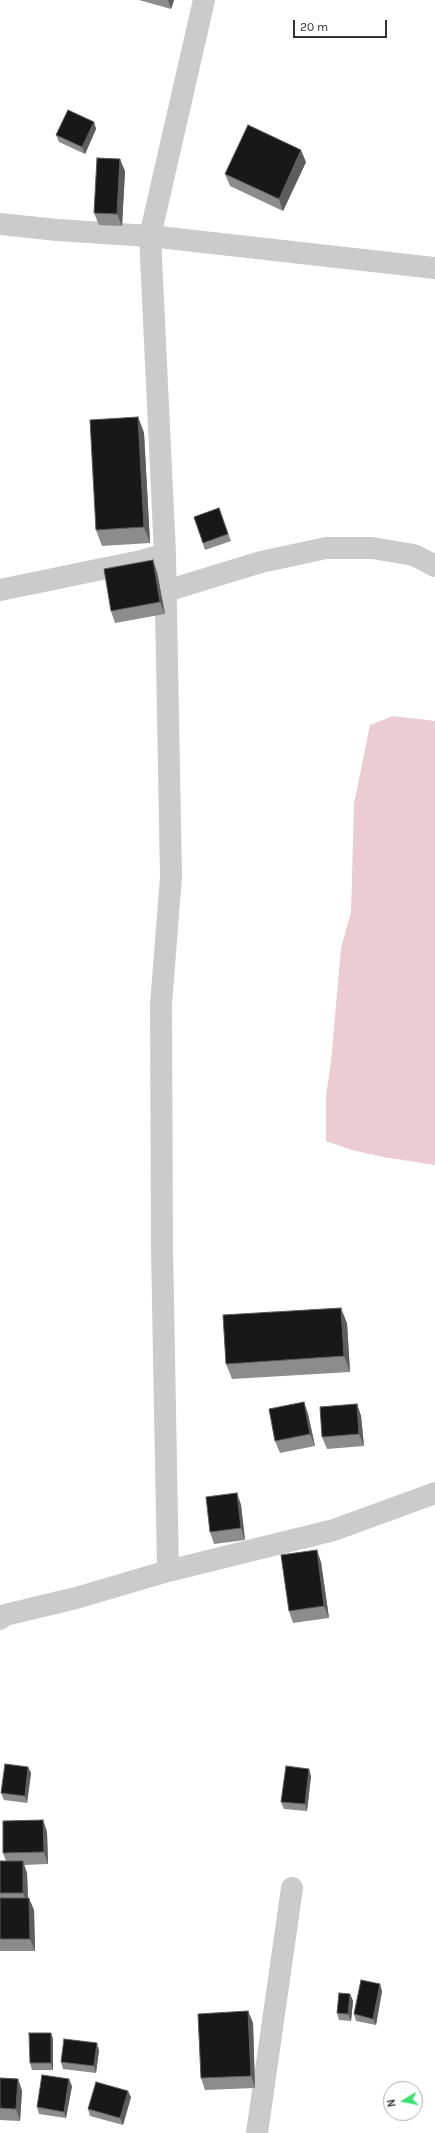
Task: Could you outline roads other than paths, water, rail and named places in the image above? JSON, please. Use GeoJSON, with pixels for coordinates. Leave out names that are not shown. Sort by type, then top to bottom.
{"type":"FeatureCollection","features":[{"type":"Feature","properties":{"kind":"street"},"geometry":{"type":"LineString","coordinates":[[168,1571],[162,1248],[161,1004],[171,878],[165,554],[150,236],[204,0]]}},
{"type":"Feature","properties":{"kind":"street"},"geometry":{"type":"LineString","coordinates":[[0,224],[57,230],[150,236],[435,268]]}},
{"type":"Feature","properties":{"kind":"street"},"geometry":{"type":"LineString","coordinates":[[166,591],[261,562],[326,548],[372,548],[414,555],[435,566]]}},
{"type":"Feature","properties":{"kind":"street"},"geometry":{"type":"LineString","coordinates":[[0,590],[133,563],[165,554]]}},
{"type":"Feature","properties":{"kind":"street"},"geometry":{"type":"LineString","coordinates":[[0,1619],[5,1615],[76,1598],[168,1571],[334,1530],[435,1493]]}},
{"type":"Feature","properties":{"kind":"street"},"geometry":{"type":"LineString","coordinates":[[257,2133],[292,1888]]}}]}
